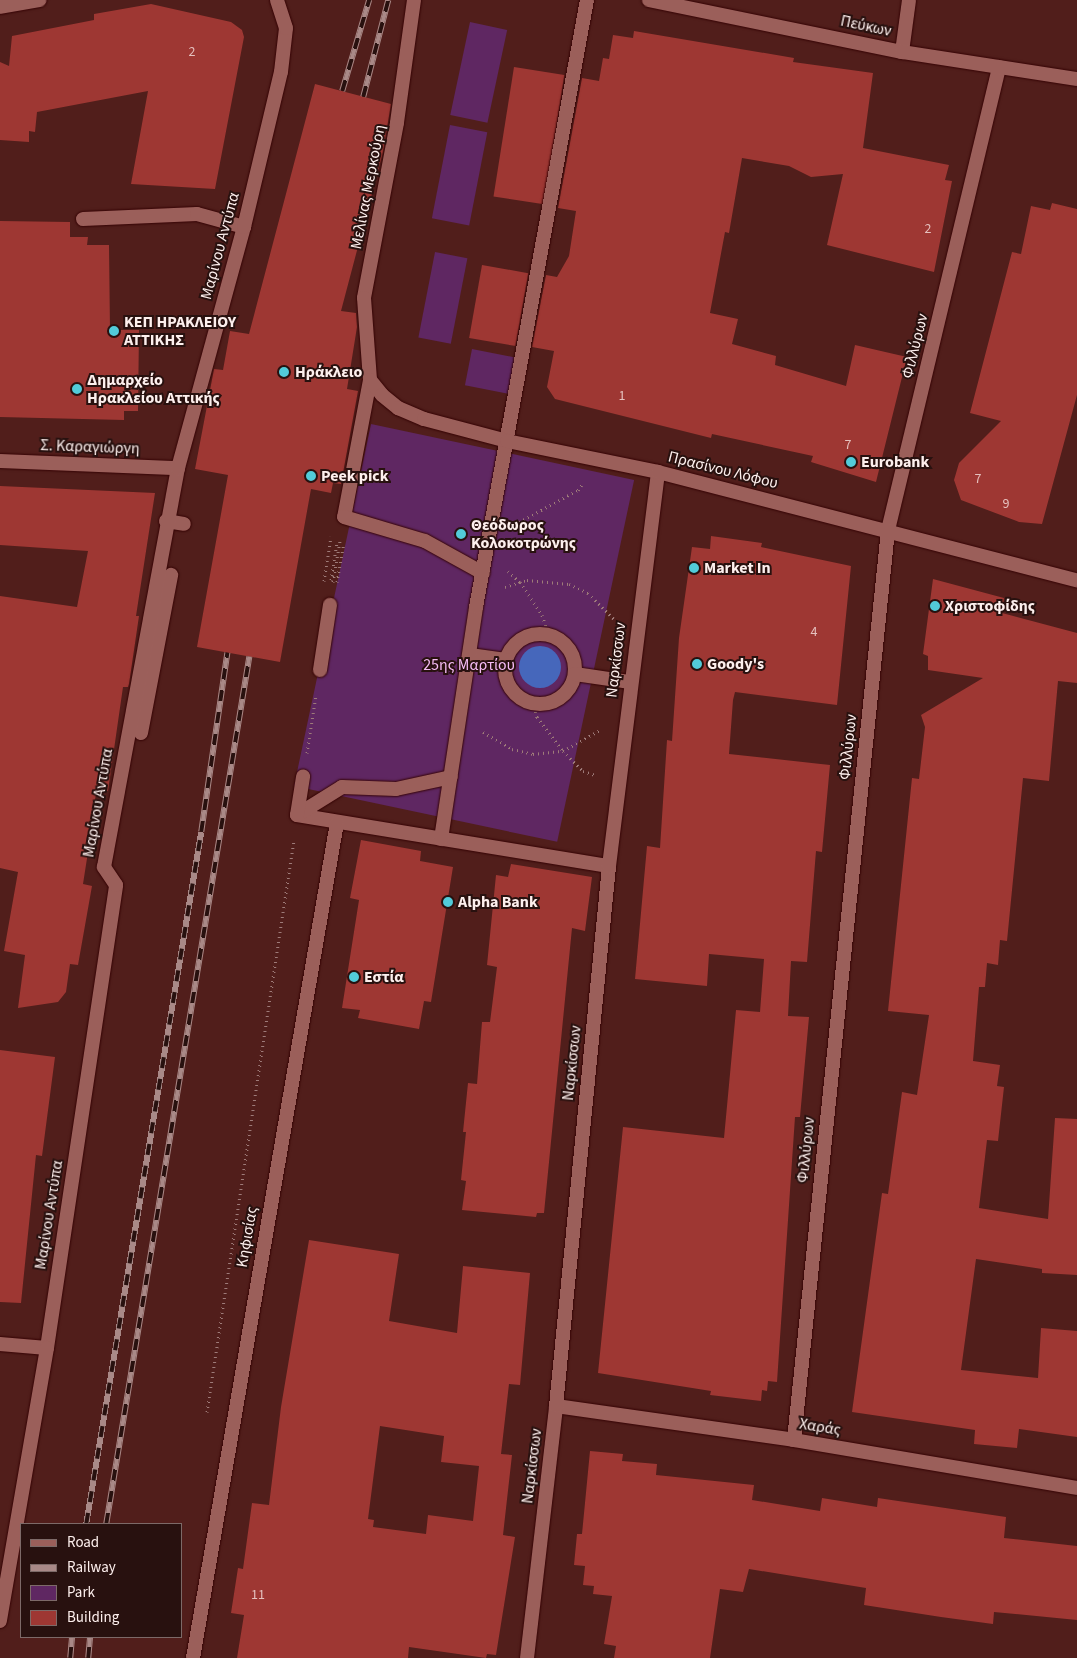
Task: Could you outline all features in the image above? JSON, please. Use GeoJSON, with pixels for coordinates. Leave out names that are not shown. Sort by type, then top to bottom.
{"type":"FeatureCollection","features":[{"type":"Feature","properties":{"kind":"street"},"geometry":{"type":"LineString","coordinates":[[0,7],[39,0]]}},
{"type":"Feature","properties":{"kind":"street","name":"Μαρίνου Αντύπα"},"geometry":{"type":"LineString","coordinates":[[0,1621],[47,1348],[116,885],[104,867],[166,521],[178,468],[244,227],[286,49],[286,28],[277,0]]}},
{"type":"Feature","properties":{"kind":"street","name":"Μελίνας Μερκούρη"},"geometry":{"type":"LineString","coordinates":[[346,518],[370,380],[364,298],[398,123],[414,0]]}},
{"type":"Feature","properties":{"kind":"street"},"geometry":{"type":"LineString","coordinates":[[441,839],[476,607],[587,0]]}},
{"type":"Feature","properties":{"kind":"street","name":"Πεύκων"},"geometry":{"type":"LineString","coordinates":[[649,0],[902,52],[1077,80]]}},
{"type":"Feature","properties":{"kind":"street"},"geometry":{"type":"LineString","coordinates":[[902,52],[909,0]]}},
{"type":"Feature","properties":{"kind":"street","name":"Φιλλύρων"},"geometry":{"type":"LineString","coordinates":[[794,1440],[888,530],[999,67]]}},
{"type":"Feature","properties":{"kind":"street"},"geometry":{"type":"LineString","coordinates":[[83,219],[197,214],[244,227]]}},
{"type":"Feature","properties":{"kind":"street","name":"Πρασίνου Λόφου"},"geometry":{"type":"LineString","coordinates":[[370,380],[398,408],[424,419],[507,441],[658,472],[1077,580]]}},
{"type":"Feature","properties":{"kind":"street","name":"Σ. Καραγιώργη"},"geometry":{"type":"LineString","coordinates":[[0,460],[178,468]]}},
{"type":"Feature","properties":{"kind":"street","name":"Ναρκίσσων"},"geometry":{"type":"LineString","coordinates":[[527,1658],[556,1406],[609,866],[630,682],[658,472]]}},
{"type":"Feature","properties":{"kind":"street"},"geometry":{"type":"LineString","coordinates":[[346,518],[425,541],[483,573]]}},
{"type":"Feature","properties":{"kind":"street"},"geometry":{"type":"LineString","coordinates":[[166,521],[184,524]]}},
{"type":"Feature","properties":{"kind":"street"},"geometry":{"type":"LineString","coordinates":[[141,733],[171,575]]}},
{"type":"Feature","properties":{"kind":"street"},"geometry":{"type":"LineString","coordinates":[[320,670],[330,605]]}},
{"type":"Feature","properties":{"kind":"street"},"geometry":{"type":"LineString","coordinates":[[533,634],[550,634],[564,643],[574,658],[575,674],[568,690],[555,701],[532,702],[522,699],[510,688],[505,672],[506,660],[517,641],[533,634]]}},
{"type":"Feature","properties":{"kind":"street"},"geometry":{"type":"LineString","coordinates":[[470,655],[506,660]]}},
{"type":"Feature","properties":{"kind":"street"},"geometry":{"type":"LineString","coordinates":[[575,674],[630,682]]}},
{"type":"Feature","properties":{"kind":"street"},"geometry":{"type":"LineString","coordinates":[[297,815],[303,776]]}},
{"type":"Feature","properties":{"kind":"street"},"geometry":{"type":"LineString","coordinates":[[297,815],[342,787],[396,788],[451,777]]}},
{"type":"Feature","properties":{"kind":"street"},"geometry":{"type":"LineString","coordinates":[[297,815],[609,866]]}},
{"type":"Feature","properties":{"kind":"street","name":"Κηφισίας"},"geometry":{"type":"LineString","coordinates":[[194,1658],[337,823]]}},
{"type":"Feature","properties":{"kind":"street"},"geometry":{"type":"LineString","coordinates":[[0,1344],[47,1348]]}},
{"type":"Feature","properties":{"kind":"street","name":"Χαράς"},"geometry":{"type":"LineString","coordinates":[[556,1406],[794,1440],[1077,1488]]}},
{"type":"Feature","properties":{"kind":"path"},"geometry":{"type":"LineString","coordinates":[[550,634],[542,615],[520,582],[488,544],[578,490],[600,460]]}},
{"type":"Feature","properties":{"kind":"path"},"geometry":{"type":"LineString","coordinates":[[336,586],[346,518]]}},
{"type":"Feature","properties":{"kind":"path"},"geometry":{"type":"LineString","coordinates":[[330,605],[346,518]]}},
{"type":"Feature","properties":{"kind":"path"},"geometry":{"type":"LineString","coordinates":[[323,587],[332,531]]}},
{"type":"Feature","properties":{"kind":"path"},"geometry":{"type":"LineString","coordinates":[[330,585],[337,536]]}},
{"type":"Feature","properties":{"kind":"path"},"geometry":{"type":"LineString","coordinates":[[476,607],[489,596],[520,582],[548,580],[569,584],[588,593],[604,606],[619,626]]}},
{"type":"Feature","properties":{"kind":"path"},"geometry":{"type":"LineString","coordinates":[[303,776],[320,670]]}},
{"type":"Feature","properties":{"kind":"path"},"geometry":{"type":"LineString","coordinates":[[532,702],[537,717],[563,751],[584,771],[619,783]]}},
{"type":"Feature","properties":{"kind":"path"},"geometry":{"type":"LineString","coordinates":[[462,704],[477,727],[512,749],[533,754],[563,751],[592,737],[603,727]]}},
{"type":"Feature","properties":{"kind":"path"},"geometry":{"type":"LineString","coordinates":[[206,1417],[297,815]]}},
{"type":"Feature","properties":{"kind":"green space"},"geometry":{"type":"Polygon","coordinates":[[[470,22],[507,30],[487,123],[450,115],[470,22]]]}},
{"type":"Feature","properties":{"kind":"green space"},"geometry":{"type":"Polygon","coordinates":[[[450,125],[487,132],[469,226],[432,218],[450,125]]]}},
{"type":"Feature","properties":{"kind":"green space"},"geometry":{"type":"Polygon","coordinates":[[[435,252],[467,258],[451,344],[418,337],[435,252]]]}},
{"type":"Feature","properties":{"kind":"green space"},"geometry":{"type":"Polygon","coordinates":[[[472,349],[515,357],[508,394],[465,385],[472,349]]]}},
{"type":"Feature","properties":{"kind":"green space","name":"25ης Μαρτίου"},"geometry":{"type":"Polygon","coordinates":[[[371,424],[634,480],[557,842],[294,786],[371,424]]]}},
{"type":"Feature","properties":{"kind":"water"},"geometry":{"type":"Polygon","coordinates":[[[544,646],[552,649],[558,655],[561,667],[558,679],[552,685],[536,688],[528,685],[522,679],[519,663],[522,655],[528,649],[544,646]]]}},
{"type":"Feature","properties":{"kind":"building"},"geometry":{"type":"Polygon","coordinates":[[[151,4],[231,22],[242,30],[244,37],[215,189],[131,184],[148,91],[37,112],[35,132],[29,131],[29,142],[0,140],[0,62],[9,66],[12,36],[94,20],[94,14],[151,4]]]}},
{"type":"Feature","properties":{"kind":"building"},"geometry":{"type":"Polygon","coordinates":[[[634,31],[794,58],[793,62],[873,73],[863,148],[949,165],[945,180],[952,181],[934,272],[827,245],[843,174],[811,177],[789,166],[742,158],[729,233],[725,232],[710,313],[738,319],[732,344],[776,356],[775,365],[846,386],[855,345],[907,357],[876,482],[811,462],[813,456],[712,434],[711,438],[555,399],[547,387],[554,351],[532,347],[546,275],[557,277],[569,256],[576,211],[558,208],[582,78],[599,81],[603,58],[609,59],[613,35],[633,38],[634,31]]]}},
{"type":"Feature","properties":{"kind":"building"},"geometry":{"type":"Polygon","coordinates":[[[514,67],[564,75],[544,204],[494,196],[514,67]]]}},
{"type":"Feature","properties":{"kind":"building"},"geometry":{"type":"Polygon","coordinates":[[[315,84],[391,104],[383,152],[341,311],[356,313],[357,327],[347,389],[358,391],[341,484],[333,483],[331,493],[311,489],[280,662],[197,647],[228,475],[195,469],[214,369],[223,370],[230,331],[249,334],[315,84]]]}},
{"type":"Feature","properties":{"kind":"building"},"geometry":{"type":"Polygon","coordinates":[[[1052,203],[1077,209],[1077,395],[1042,524],[1019,522],[961,500],[954,480],[959,463],[1001,421],[970,413],[1012,252],[1021,254],[1031,206],[1050,210],[1052,203]]]}},
{"type":"Feature","properties":{"kind":"building"},"geometry":{"type":"Polygon","coordinates":[[[0,221],[70,222],[70,237],[88,237],[87,245],[109,245],[110,330],[139,330],[138,411],[124,411],[124,420],[0,417],[0,221]]]}},
{"type":"Feature","properties":{"kind":"building"},"geometry":{"type":"Polygon","coordinates":[[[482,265],[528,273],[515,346],[469,338],[482,265]]]}},
{"type":"Feature","properties":{"kind":"building"},"geometry":{"type":"Polygon","coordinates":[[[0,486],[155,493],[136,616],[139,616],[129,684],[128,687],[123,687],[108,791],[97,790],[84,851],[88,852],[83,884],[92,886],[78,965],[70,964],[66,992],[58,1002],[18,1008],[25,955],[4,951],[18,872],[0,868],[0,596],[77,607],[88,551],[0,545],[0,486]]]}},
{"type":"Feature","properties":{"kind":"building"},"geometry":{"type":"Polygon","coordinates":[[[711,536],[762,543],[761,547],[851,566],[837,705],[735,692],[733,700],[729,754],[830,765],[822,852],[816,851],[807,962],[791,961],[788,1016],[809,1017],[800,1117],[795,1117],[777,1382],[768,1381],[767,1391],[762,1390],[761,1401],[710,1395],[711,1391],[598,1373],[623,1127],[724,1138],[736,1010],[760,1012],[764,959],[709,954],[707,986],[635,979],[647,846],[660,848],[667,740],[672,741],[679,638],[692,547],[710,549],[711,536]]]}},
{"type":"Feature","properties":{"kind":"building"},"geometry":{"type":"Polygon","coordinates":[[[933,579],[1004,598],[1002,613],[1077,633],[1077,683],[1058,681],[1049,781],[1023,778],[1007,941],[1000,940],[998,965],[987,963],[985,987],[979,987],[973,1061],[1000,1065],[997,1086],[1004,1087],[998,1141],[987,1140],[979,1208],[1048,1219],[1055,1118],[1077,1119],[1077,1275],[1042,1273],[1042,1269],[976,1259],[961,1370],[1038,1378],[1041,1328],[1077,1331],[1077,1437],[1019,1429],[1017,1448],[974,1444],[975,1430],[852,1412],[882,1193],[888,1194],[902,1092],[917,1095],[929,1015],[888,1011],[912,778],[919,779],[925,727],[921,715],[983,678],[928,670],[928,656],[923,654],[933,579]]]}},
{"type":"Feature","properties":{"kind":"building"},"geometry":{"type":"Polygon","coordinates":[[[361,840],[421,851],[420,861],[453,867],[431,1002],[424,1001],[419,1029],[358,1018],[360,1010],[342,1008],[359,900],[350,898],[361,840]]]}},
{"type":"Feature","properties":{"kind":"building"},"geometry":{"type":"Polygon","coordinates":[[[511,864],[592,877],[585,931],[572,928],[544,1213],[537,1213],[536,1217],[462,1210],[466,1181],[461,1180],[466,1132],[463,1132],[468,1083],[477,1084],[482,1022],[490,1022],[497,967],[487,965],[496,875],[508,877],[511,864]]]}},
{"type":"Feature","properties":{"kind":"building"},"geometry":{"type":"Polygon","coordinates":[[[0,1050],[55,1057],[42,1156],[36,1155],[21,1303],[0,1302],[0,1050]]]}},
{"type":"Feature","properties":{"kind":"building"},"geometry":{"type":"Polygon","coordinates":[[[309,1240],[399,1254],[389,1321],[457,1333],[463,1266],[530,1273],[520,1385],[509,1384],[501,1454],[512,1455],[503,1535],[515,1537],[496,1655],[487,1654],[486,1658],[409,1647],[408,1658],[237,1658],[244,1615],[231,1613],[238,1568],[243,1569],[252,1503],[269,1505],[281,1407],[309,1240]],[[380,1426],[368,1519],[374,1520],[373,1527],[426,1534],[428,1515],[473,1521],[479,1466],[441,1462],[444,1436],[380,1426]]]}},
{"type":"Feature","properties":{"kind":"building"},"geometry":{"type":"Polygon","coordinates":[[[590,1451],[623,1454],[622,1461],[657,1464],[656,1475],[754,1485],[752,1500],[820,1511],[822,1498],[877,1507],[878,1498],[1006,1517],[1004,1538],[1077,1546],[1077,1620],[994,1612],[993,1624],[941,1617],[864,1605],[866,1588],[749,1569],[743,1592],[720,1589],[710,1658],[614,1658],[616,1646],[604,1644],[612,1596],[593,1594],[594,1586],[583,1585],[585,1566],[574,1565],[577,1534],[582,1534],[590,1451]]]}},
{"type":"Feature","properties":{"kind":"railway"},"geometry":{"type":"LineString","coordinates":[[342,91],[369,0]]}},
{"type":"Feature","properties":{"kind":"railway"},"geometry":{"type":"LineString","coordinates":[[363,97],[388,0]]}},
{"type":"Feature","properties":{"kind":"railway"},"geometry":{"type":"LineString","coordinates":[[86,1523],[201,832],[227,653]]}},
{"type":"Feature","properties":{"kind":"railway"},"geometry":{"type":"LineString","coordinates":[[106,1523],[249,657]]}},
{"type":"Feature","properties":{"kind":"railway"},"geometry":{"type":"LineString","coordinates":[[70,1658],[72,1638]]}},
{"type":"Feature","properties":{"kind":"railway"},"geometry":{"type":"LineString","coordinates":[[88,1658],[90,1638]]}},
{"type":"Feature","properties":{"kind":"place","name":"ΚΕΠ ΗΡΑΚΛΕΙΟΥ ΑΤΤΙΚΗΣ"},"geometry":{"type":"Point","coordinates":[114,331]}},
{"type":"Feature","properties":{"kind":"place","name":"Ηράκλειο"},"geometry":{"type":"Point","coordinates":[284,372]}},
{"type":"Feature","properties":{"kind":"place","name":"Δημαρχείο Ηρακλείου Αττικής"},"geometry":{"type":"Point","coordinates":[77,389]}},
{"type":"Feature","properties":{"kind":"place","name":"Eurobank"},"geometry":{"type":"Point","coordinates":[851,462]}},
{"type":"Feature","properties":{"kind":"place","name":"Peek pick"},"geometry":{"type":"Point","coordinates":[311,476]}},
{"type":"Feature","properties":{"kind":"place","name":"Θεόδωρος Κολοκοτρώνης"},"geometry":{"type":"Point","coordinates":[461,534]}},
{"type":"Feature","properties":{"kind":"place","name":"Market In"},"geometry":{"type":"Point","coordinates":[694,568]}},
{"type":"Feature","properties":{"kind":"place","name":"Χριστοφίδης"},"geometry":{"type":"Point","coordinates":[935,606]}},
{"type":"Feature","properties":{"kind":"place","name":"Goody's"},"geometry":{"type":"Point","coordinates":[697,664]}},
{"type":"Feature","properties":{"kind":"place","name":"Alpha Bank"},"geometry":{"type":"Point","coordinates":[448,902]}},
{"type":"Feature","properties":{"kind":"place","name":"Εστία"},"geometry":{"type":"Point","coordinates":[354,977]}}]}
